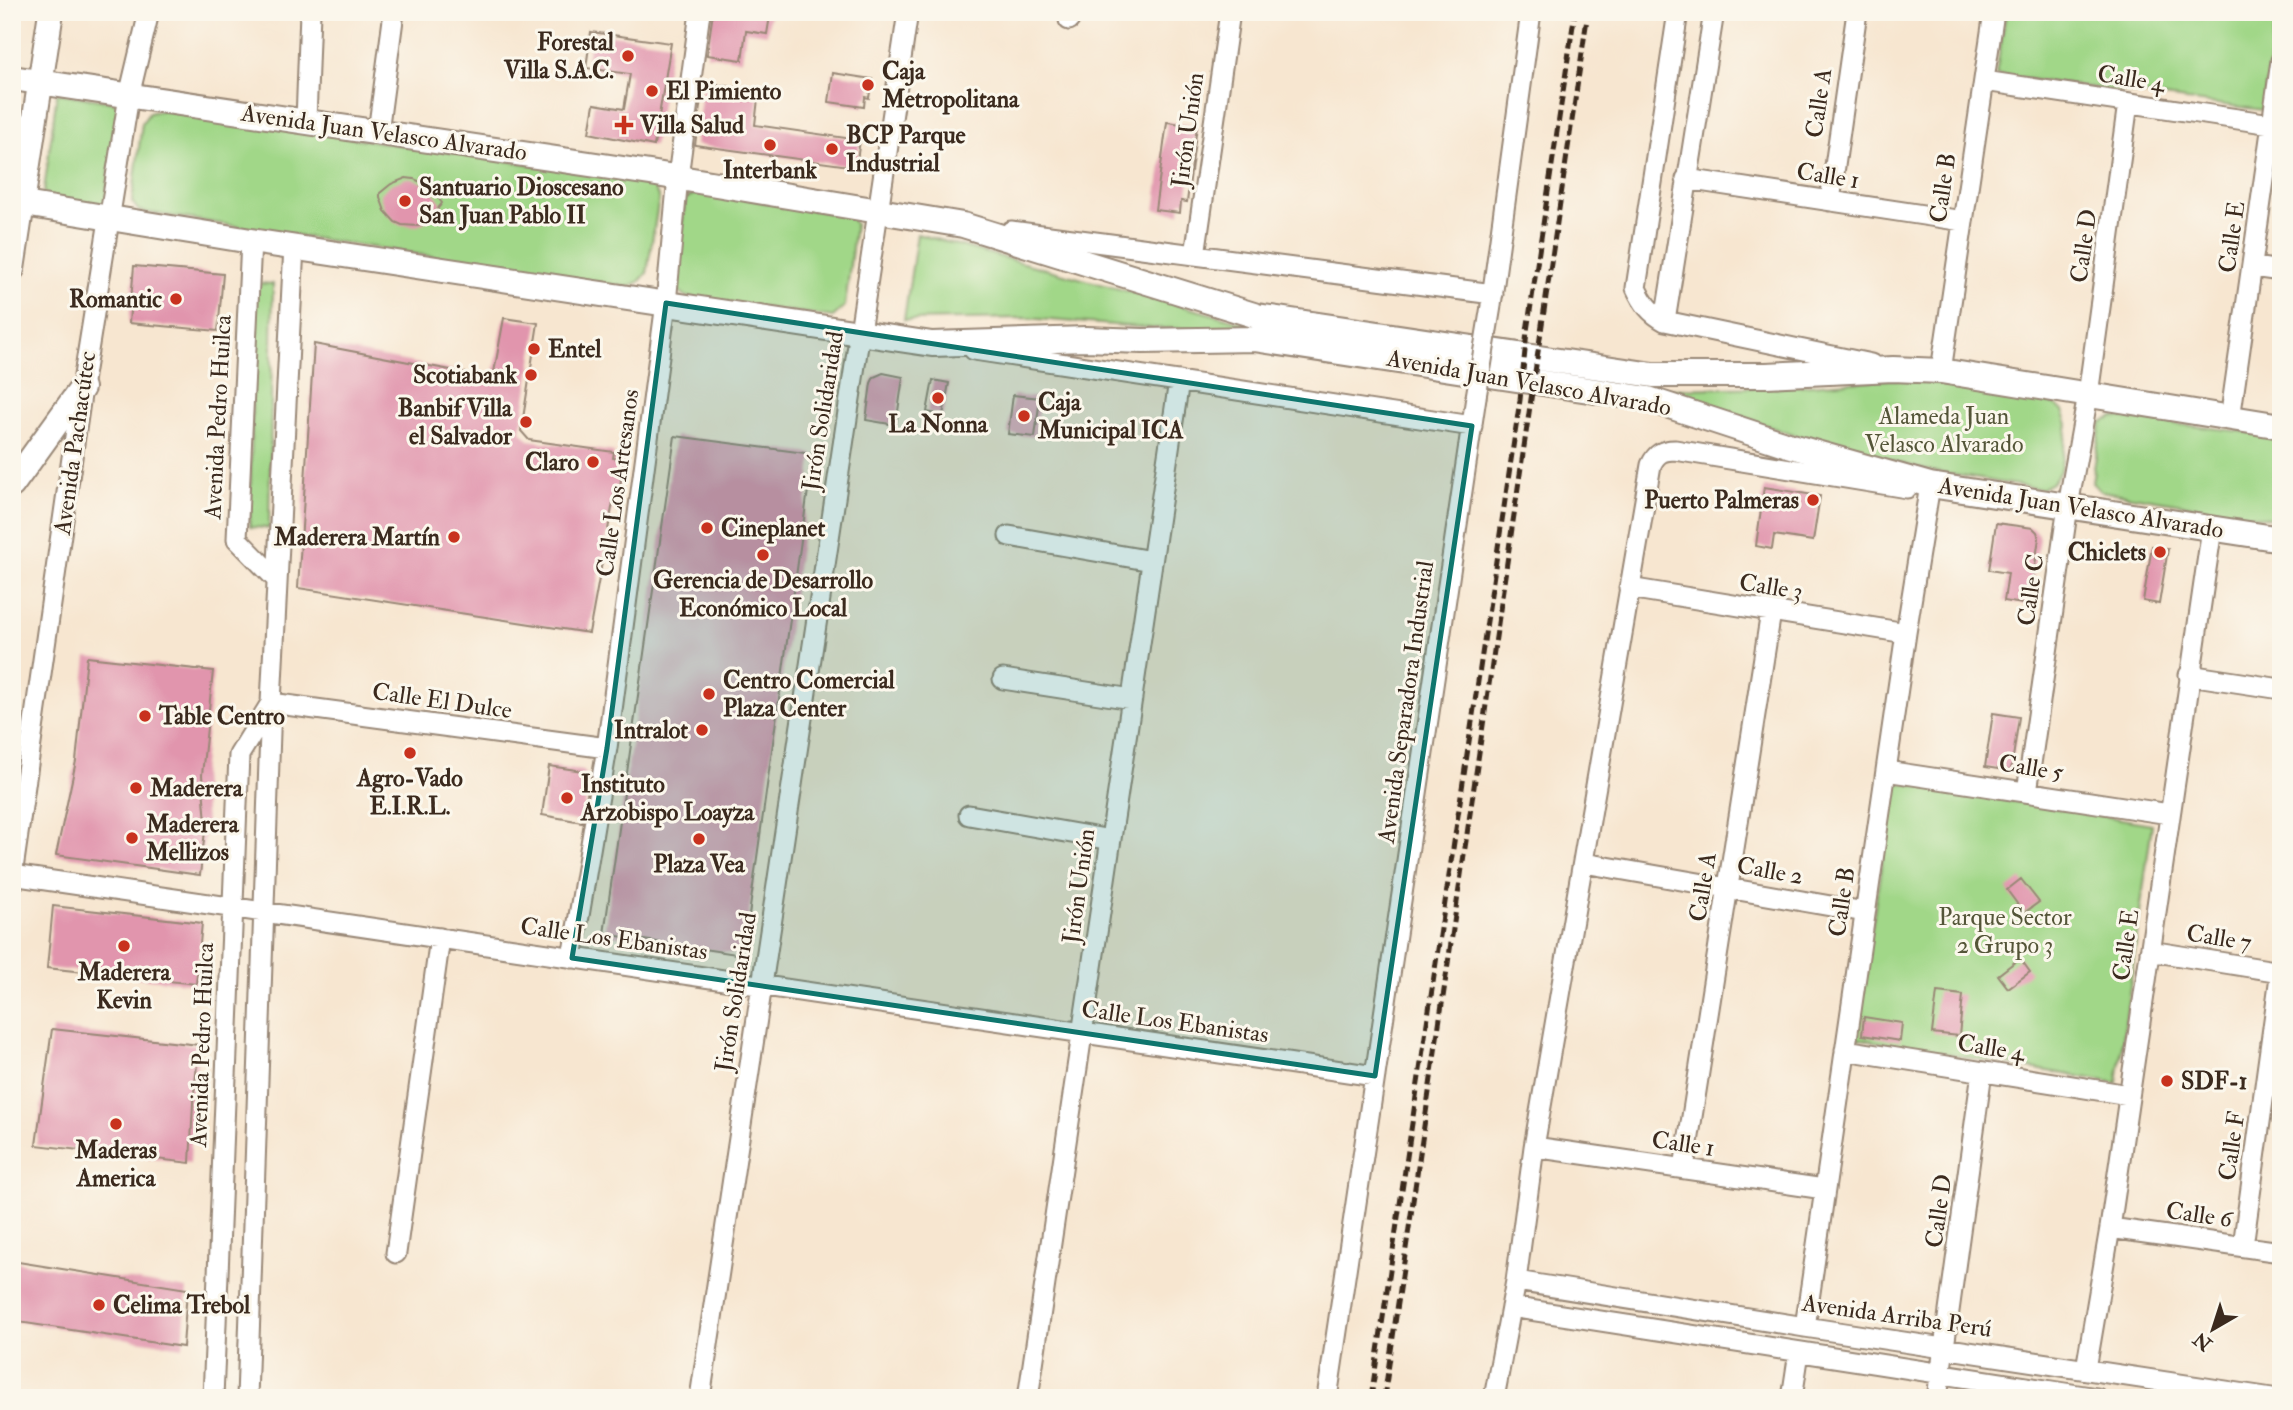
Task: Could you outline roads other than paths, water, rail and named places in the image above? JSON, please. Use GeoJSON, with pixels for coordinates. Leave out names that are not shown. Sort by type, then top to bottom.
{"type":"FeatureCollection","features":[{"type":"Feature","properties":{"kind":"main road"},"geometry":{"type":"LineString","coordinates":[[12,269],[17,202],[41,82],[51,12]]}},
{"type":"Feature","properties":{"kind":"main road","name":"Avenida Juan Velasco Alvarado"},"geometry":{"type":"LineString","coordinates":[[12,78],[678,177],[963,225],[1257,316],[1653,375],[1893,369],[1941,371],[2281,426]]}},
{"type":"Feature","properties":{"kind":"main road","name":"Avenida Juan Velasco Alvarado"},"geometry":{"type":"LineString","coordinates":[[17,202],[251,241],[932,344],[1086,339],[1254,339],[1648,399],[1929,488],[2068,506],[2281,539]]}},
{"type":"Feature","properties":{"kind":"main road"},"geometry":{"type":"LineString","coordinates":[[12,485],[82,388]]}},
{"type":"Feature","properties":{"kind":"street","name":"Avenida Pachacútec"},"geometry":{"type":"LineString","coordinates":[[12,876],[82,388],[129,96],[149,12]]}},
{"type":"Feature","properties":{"kind":"street"},"geometry":{"type":"LineString","coordinates":[[306,121],[310,12]]}},
{"type":"Feature","properties":{"kind":"street"},"geometry":{"type":"LineString","coordinates":[[378,132],[394,12]]}},
{"type":"Feature","properties":{"kind":"street","name":"Calle Los Artesanos"},"geometry":{"type":"LineString","coordinates":[[572,958],[607,748],[666,303],[678,177],[700,12]]}},
{"type":"Feature","properties":{"kind":"street","name":"Jirón Solidaridad"},"geometry":{"type":"LineString","coordinates":[[699,1398],[908,12]]}},
{"type":"Feature","properties":{"kind":"street","name":"Jirón Unión"},"geometry":{"type":"LineString","coordinates":[[1195,255],[1230,12]]}},
{"type":"Feature","properties":{"kind":"street","name":"Avenida Separadora Industrial"},"geometry":{"type":"LineString","coordinates":[[1327,1398],[1492,300],[1531,12]]}},
{"type":"Feature","properties":{"kind":"street"},"geometry":{"type":"LineString","coordinates":[[1678,12],[1636,288],[1648,309],[1665,321],[1714,12]]}},
{"type":"Feature","properties":{"kind":"street","name":"Calle A"},"geometry":{"type":"LineString","coordinates":[[1830,201],[1857,12]]}},
{"type":"Feature","properties":{"kind":"street","name":"Calle B"},"geometry":{"type":"LineString","coordinates":[[1941,371],[1994,12]]}},
{"type":"Feature","properties":{"kind":"street","name":"Calle E"},"geometry":{"type":"LineString","coordinates":[[2230,419],[2281,61]]}},
{"type":"Feature","properties":{"kind":"street","name":"Calle 4"},"geometry":{"type":"LineString","coordinates":[[1984,81],[2271,124]]}},
{"type":"Feature","properties":{"kind":"street","name":"Calle D"},"geometry":{"type":"LineString","coordinates":[[2088,395],[2128,103]]}},
{"type":"Feature","properties":{"kind":"street","name":"Calle 1"},"geometry":{"type":"LineString","coordinates":[[1686,179],[1963,221]]}},
{"type":"Feature","properties":{"kind":"street","name":"Avenida Juan Velasco Alvarado"},"geometry":{"type":"LineString","coordinates":[[963,225],[1195,255],[1492,300]]}},
{"type":"Feature","properties":{"kind":"street","name":"Avenida Pedro Huilca"},"geometry":{"type":"LineString","coordinates":[[251,241],[237,538],[277,580]]}},
{"type":"Feature","properties":{"kind":"street"},"geometry":{"type":"LineString","coordinates":[[247,1398],[271,703],[294,246]]}},
{"type":"Feature","properties":{"kind":"street"},"geometry":{"type":"LineString","coordinates":[[2252,267],[2281,271]]}},
{"type":"Feature","properties":{"kind":"street","name":"Avenida Juan Velasco Alvarado"},"geometry":{"type":"LineString","coordinates":[[1665,321],[1893,369]]}},
{"type":"Feature","properties":{"kind":"street","name":"Avenida Juan Velasco Alvarado"},"geometry":{"type":"LineString","coordinates":[[932,344],[1472,426]]}},
{"type":"Feature","properties":{"kind":"street","name":"Jirón Unión"},"geometry":{"type":"LineString","coordinates":[[1028,1398],[1178,382]]}},
{"type":"Feature","properties":{"kind":"street","name":"Calle C"},"geometry":{"type":"LineString","coordinates":[[2026,792],[2068,506],[2088,395]]}},
{"type":"Feature","properties":{"kind":"street","name":"Avenida Juan Velasco Alvarado"},"geometry":{"type":"LineString","coordinates":[[1629,588],[1642,528],[1649,473],[1658,454],[1675,450],[1929,488]]}},
{"type":"Feature","properties":{"kind":"street","name":"Calle B"},"geometry":{"type":"LineString","coordinates":[[1805,1328],[1929,488]]}},
{"type":"Feature","properties":{"kind":"street","name":"Calle E"},"geometry":{"type":"LineString","coordinates":[[2086,1369],[2110,1228],[2212,528]]}},
{"type":"Feature","properties":{"kind":"street"},"geometry":{"type":"LineString","coordinates":[[1009,536],[1152,561]]}},
{"type":"Feature","properties":{"kind":"street"},"geometry":{"type":"LineString","coordinates":[[1494,1398],[1516,1281],[1534,1147],[1629,588]]}},
{"type":"Feature","properties":{"kind":"street","name":"Calle 3"},"geometry":{"type":"LineString","coordinates":[[1629,588],[1906,633]]}},
{"type":"Feature","properties":{"kind":"street","name":"Calle A"},"geometry":{"type":"LineString","coordinates":[[1684,1168],[1771,612]]}},
{"type":"Feature","properties":{"kind":"street"},"geometry":{"type":"LineString","coordinates":[[2189,675],[2281,689]]}},
{"type":"Feature","properties":{"kind":"street"},"geometry":{"type":"LineString","coordinates":[[1003,679],[1132,699]]}},
{"type":"Feature","properties":{"kind":"street","name":"Avenida Pedro Huilca"},"geometry":{"type":"LineString","coordinates":[[213,1398],[239,755],[271,703]]}},
{"type":"Feature","properties":{"kind":"street","name":"Calle El Dulce"},"geometry":{"type":"LineString","coordinates":[[271,703],[607,748]]}},
{"type":"Feature","properties":{"kind":"street","name":"Calle 5"},"geometry":{"type":"LineString","coordinates":[[1886,771],[2169,814]]}},
{"type":"Feature","properties":{"kind":"street"},"geometry":{"type":"LineString","coordinates":[[969,815],[1111,840]]}},
{"type":"Feature","properties":{"kind":"street","name":"Calle 2"},"geometry":{"type":"LineString","coordinates":[[1584,863],[1865,912]]}},
{"type":"Feature","properties":{"kind":"street","name":"Calle Los Ebanistas"},"geometry":{"type":"LineString","coordinates":[[12,876],[1375,1076]]}},
{"type":"Feature","properties":{"kind":"street"},"geometry":{"type":"LineString","coordinates":[[396,1253],[440,938]]}},
{"type":"Feature","properties":{"kind":"street","name":"Calle 7"},"geometry":{"type":"LineString","coordinates":[[2150,951],[2281,971]]}},
{"type":"Feature","properties":{"kind":"street","name":"Calle F"},"geometry":{"type":"LineString","coordinates":[[2243,1246],[2281,971]]}},
{"type":"Feature","properties":{"kind":"street","name":"Calle 4"},"geometry":{"type":"LineString","coordinates":[[1845,1050],[2129,1095]]}},
{"type":"Feature","properties":{"kind":"street","name":"Calle D"},"geometry":{"type":"LineString","coordinates":[[1943,1359],[1982,1072]]}},
{"type":"Feature","properties":{"kind":"street","name":"Calle 1"},"geometry":{"type":"LineString","coordinates":[[1534,1147],[1825,1189]]}},
{"type":"Feature","properties":{"kind":"street","name":"Calle 6"},"geometry":{"type":"LineString","coordinates":[[2110,1228],[2281,1252]]}},
{"type":"Feature","properties":{"kind":"street","name":"Avenida Arriba Perú"},"geometry":{"type":"LineString","coordinates":[[1516,1281],[1805,1328],[1943,1359],[2089,1397]]}},
{"type":"Feature","properties":{"kind":"street","name":"Avenida Arriba Perú"},"geometry":{"type":"LineString","coordinates":[[1510,1307],[1799,1352],[2086,1369],[2272,1398]]}},
{"type":"Feature","properties":{"kind":"street"},"geometry":{"type":"LineString","coordinates":[[1792,1398],[1799,1352]]}},
{"type":"Feature","properties":{"kind":"street"},"geometry":{"type":"LineString","coordinates":[[1937,1398],[1943,1359]]}},
{"type":"Feature","properties":{"kind":"railway"},"geometry":{"type":"LineString","coordinates":[[1371,1398],[1575,12]]}},
{"type":"Feature","properties":{"kind":"railway"},"geometry":{"type":"LineString","coordinates":[[1384,1398],[1588,12]]}},
{"type":"Feature","properties":{"kind":"place","name":"Forestal Villa S.A.C."},"geometry":{"type":"Point","coordinates":[628,56]}},
{"type":"Feature","properties":{"kind":"place","name":"Caja Metropolitana"},"geometry":{"type":"Point","coordinates":[868,85]}},
{"type":"Feature","properties":{"kind":"place","name":"El Pimiento"},"geometry":{"type":"Point","coordinates":[652,91]}},
{"type":"Feature","properties":{"kind":"place","name":"Villa Salud"},"geometry":{"type":"Point","coordinates":[624,125]}},
{"type":"Feature","properties":{"kind":"place","name":"Interbank"},"geometry":{"type":"Point","coordinates":[770,145]}},
{"type":"Feature","properties":{"kind":"place","name":"BCP Parque Industrial"},"geometry":{"type":"Point","coordinates":[832,149]}},
{"type":"Feature","properties":{"kind":"place","name":"Santuario Dioscesano San Juan Pablo II"},"geometry":{"type":"Point","coordinates":[405,201]}},
{"type":"Feature","properties":{"kind":"place","name":"Romantic"},"geometry":{"type":"Point","coordinates":[176,299]}},
{"type":"Feature","properties":{"kind":"place","name":"Entel"},"geometry":{"type":"Point","coordinates":[534,349]}},
{"type":"Feature","properties":{"kind":"place","name":"Scotiabank"},"geometry":{"type":"Point","coordinates":[531,375]}},
{"type":"Feature","properties":{"kind":"place","name":"La Nonna"},"geometry":{"type":"Point","coordinates":[938,398]}},
{"type":"Feature","properties":{"kind":"place","name":"Caja Municipal ICA"},"geometry":{"type":"Point","coordinates":[1024,416]}},
{"type":"Feature","properties":{"kind":"place","name":"Banbif Villa el Salvador"},"geometry":{"type":"Point","coordinates":[526,422]}},
{"type":"Feature","properties":{"kind":"place","name":"Claro"},"geometry":{"type":"Point","coordinates":[593,462]}},
{"type":"Feature","properties":{"kind":"place","name":"Puerto Palmeras"},"geometry":{"type":"Point","coordinates":[1813,500]}},
{"type":"Feature","properties":{"kind":"place","name":"Cineplanet"},"geometry":{"type":"Point","coordinates":[707,528]}},
{"type":"Feature","properties":{"kind":"place","name":"Maderera Martín"},"geometry":{"type":"Point","coordinates":[454,537]}},
{"type":"Feature","properties":{"kind":"place","name":"Chiclets"},"geometry":{"type":"Point","coordinates":[2160,552]}},
{"type":"Feature","properties":{"kind":"place","name":"Gerencia de Desarrollo Económico Local"},"geometry":{"type":"Point","coordinates":[763,555]}},
{"type":"Feature","properties":{"kind":"place","name":"Centro Comercial Plaza Center"},"geometry":{"type":"Point","coordinates":[709,694]}},
{"type":"Feature","properties":{"kind":"place","name":"Table Centro"},"geometry":{"type":"Point","coordinates":[145,716]}},
{"type":"Feature","properties":{"kind":"place","name":"Intralot"},"geometry":{"type":"Point","coordinates":[702,730]}},
{"type":"Feature","properties":{"kind":"place","name":"Agro-Vado E.I.R.L."},"geometry":{"type":"Point","coordinates":[410,753]}},
{"type":"Feature","properties":{"kind":"place","name":"Maderera"},"geometry":{"type":"Point","coordinates":[136,788]}},
{"type":"Feature","properties":{"kind":"place","name":"Instituto Arzobispo Loayza"},"geometry":{"type":"Point","coordinates":[567,798]}},
{"type":"Feature","properties":{"kind":"place","name":"Maderera Mellizos"},"geometry":{"type":"Point","coordinates":[132,838]}},
{"type":"Feature","properties":{"kind":"place","name":"Plaza Vea"},"geometry":{"type":"Point","coordinates":[699,839]}},
{"type":"Feature","properties":{"kind":"place","name":"Maderera Kevin"},"geometry":{"type":"Point","coordinates":[124,946]}},
{"type":"Feature","properties":{"kind":"place","name":"SDF-1"},"geometry":{"type":"Point","coordinates":[2167,1081]}},
{"type":"Feature","properties":{"kind":"place","name":"Maderas America"},"geometry":{"type":"Point","coordinates":[116,1124]}},
{"type":"Feature","properties":{"kind":"place","name":"Celima Trebol"},"geometry":{"type":"Point","coordinates":[99,1305]}},
{"type":"Feature","properties":{"kind":"park label","name":"Alameda Juan Velasco Alvarado"},"geometry":{"type":"Point","coordinates":[1944,430]}},
{"type":"Feature","properties":{"kind":"park label","name":"Parque Sector 2 Grupo 3"},"geometry":{"type":"Point","coordinates":[2005,931]}}]}
